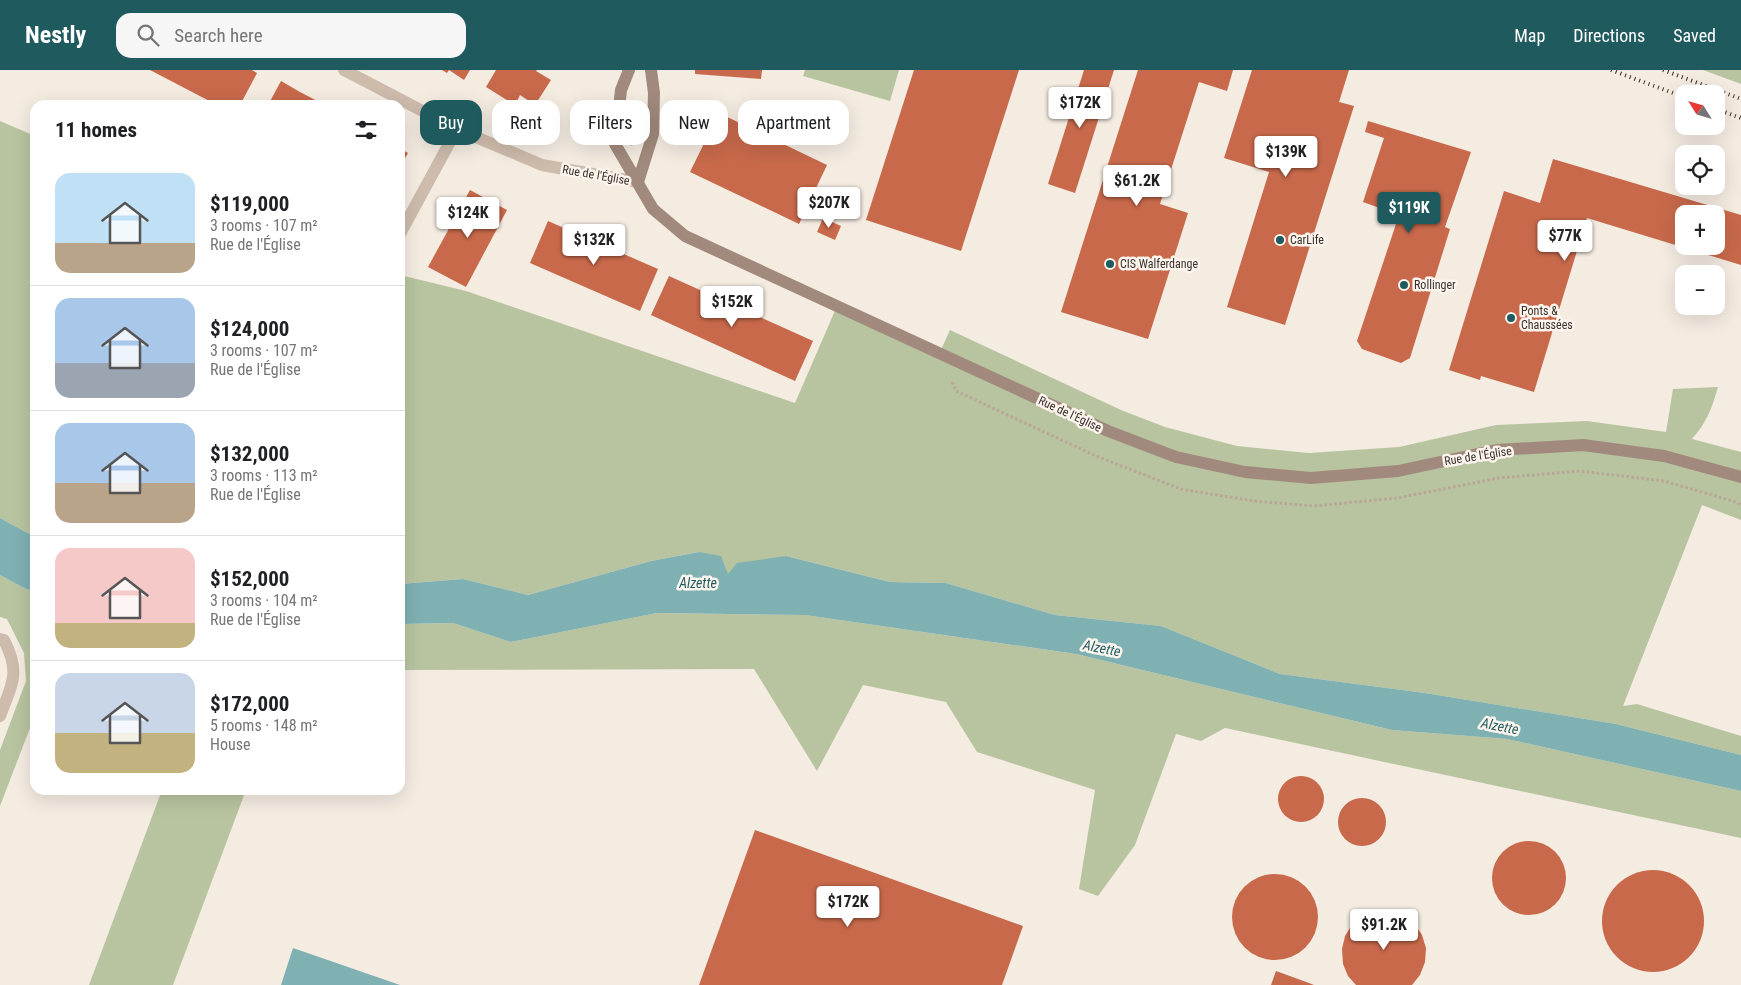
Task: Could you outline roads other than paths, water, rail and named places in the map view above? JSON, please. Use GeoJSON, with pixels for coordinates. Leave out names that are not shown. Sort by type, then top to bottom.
{"type":"FeatureCollection","features":[{"type":"Feature","properties":{"kind":"main road"},"geometry":{"type":"LineString","coordinates":[[629,70],[621,90],[615,144],[638,182]]}},
{"type":"Feature","properties":{"kind":"main road"},"geometry":{"type":"LineString","coordinates":[[638,182],[653,134],[654,93],[651,70]]}},
{"type":"Feature","properties":{"kind":"main road","name":"Rue de l'Église"},"geometry":{"type":"LineString","coordinates":[[638,182],[653,209],[685,236],[1108,431],[1176,458],[1245,472],[1311,478],[1398,471],[1496,450],[1583,445],[1664,456],[1741,477]]}},
{"type":"Feature","properties":{"kind":"street","name":"Rue de l'Église"},"geometry":{"type":"LineString","coordinates":[[344,70],[401,100]]}},
{"type":"Feature","properties":{"kind":"street","name":"Rue de l'Église"},"geometry":{"type":"LineString","coordinates":[[405,102],[420,110]]}},
{"type":"Feature","properties":{"kind":"street","name":"Rue de l'Église"},"geometry":{"type":"LineString","coordinates":[[482,140],[542,166],[638,182]]}},
{"type":"Feature","properties":{"kind":"street"},"geometry":{"type":"LineString","coordinates":[[405,225],[448,145]]}},
{"type":"Feature","properties":{"kind":"street"},"geometry":{"type":"LineString","coordinates":[[0,639],[4,640],[12,656],[14,678],[0,716]]}},
{"type":"Feature","properties":{"kind":"water"},"geometry":{"type":"Polygon","coordinates":[[[0,518],[30,534],[30,590],[0,575],[0,518]]]}},
{"type":"Feature","properties":{"kind":"water","name":"Alzette"},"geometry":{"type":"Polygon","coordinates":[[[699,552],[721,556],[728,574],[737,563],[786,556],[890,582],[946,583],[1055,615],[1161,626],[1280,674],[1425,693],[1616,724],[1741,755],[1741,791],[1507,739],[1392,730],[1076,654],[805,615],[657,613],[511,642],[453,623],[405,624],[405,584],[463,579],[528,595],[651,561],[699,552]]]}},
{"type":"Feature","properties":{"kind":"water"},"geometry":{"type":"Polygon","coordinates":[[[293,948],[400,985],[281,985],[293,948]]]}},
{"type":"Feature","properties":{"kind":"railway"},"geometry":{"type":"LineString","coordinates":[[1611,70],[1675,94]]}},
{"type":"Feature","properties":{"kind":"railway"},"geometry":{"type":"LineString","coordinates":[[1663,70],[1741,99]]}},
{"type":"Feature","properties":{"kind":"railway"},"geometry":{"type":"LineString","coordinates":[[1725,112],[1741,118]]}},
{"type":"Feature","properties":{"kind":"place","name":"CarLife"},"geometry":{"type":"Point","coordinates":[1280,240]}},
{"type":"Feature","properties":{"kind":"place","name":"CIS Walferdange"},"geometry":{"type":"Point","coordinates":[1110,264]}},
{"type":"Feature","properties":{"kind":"place","name":"Rollinger"},"geometry":{"type":"Point","coordinates":[1404,285]}},
{"type":"Feature","properties":{"kind":"place","name":"Ponts & Chaussées"},"geometry":{"type":"Point","coordinates":[1511,318]}}]}
